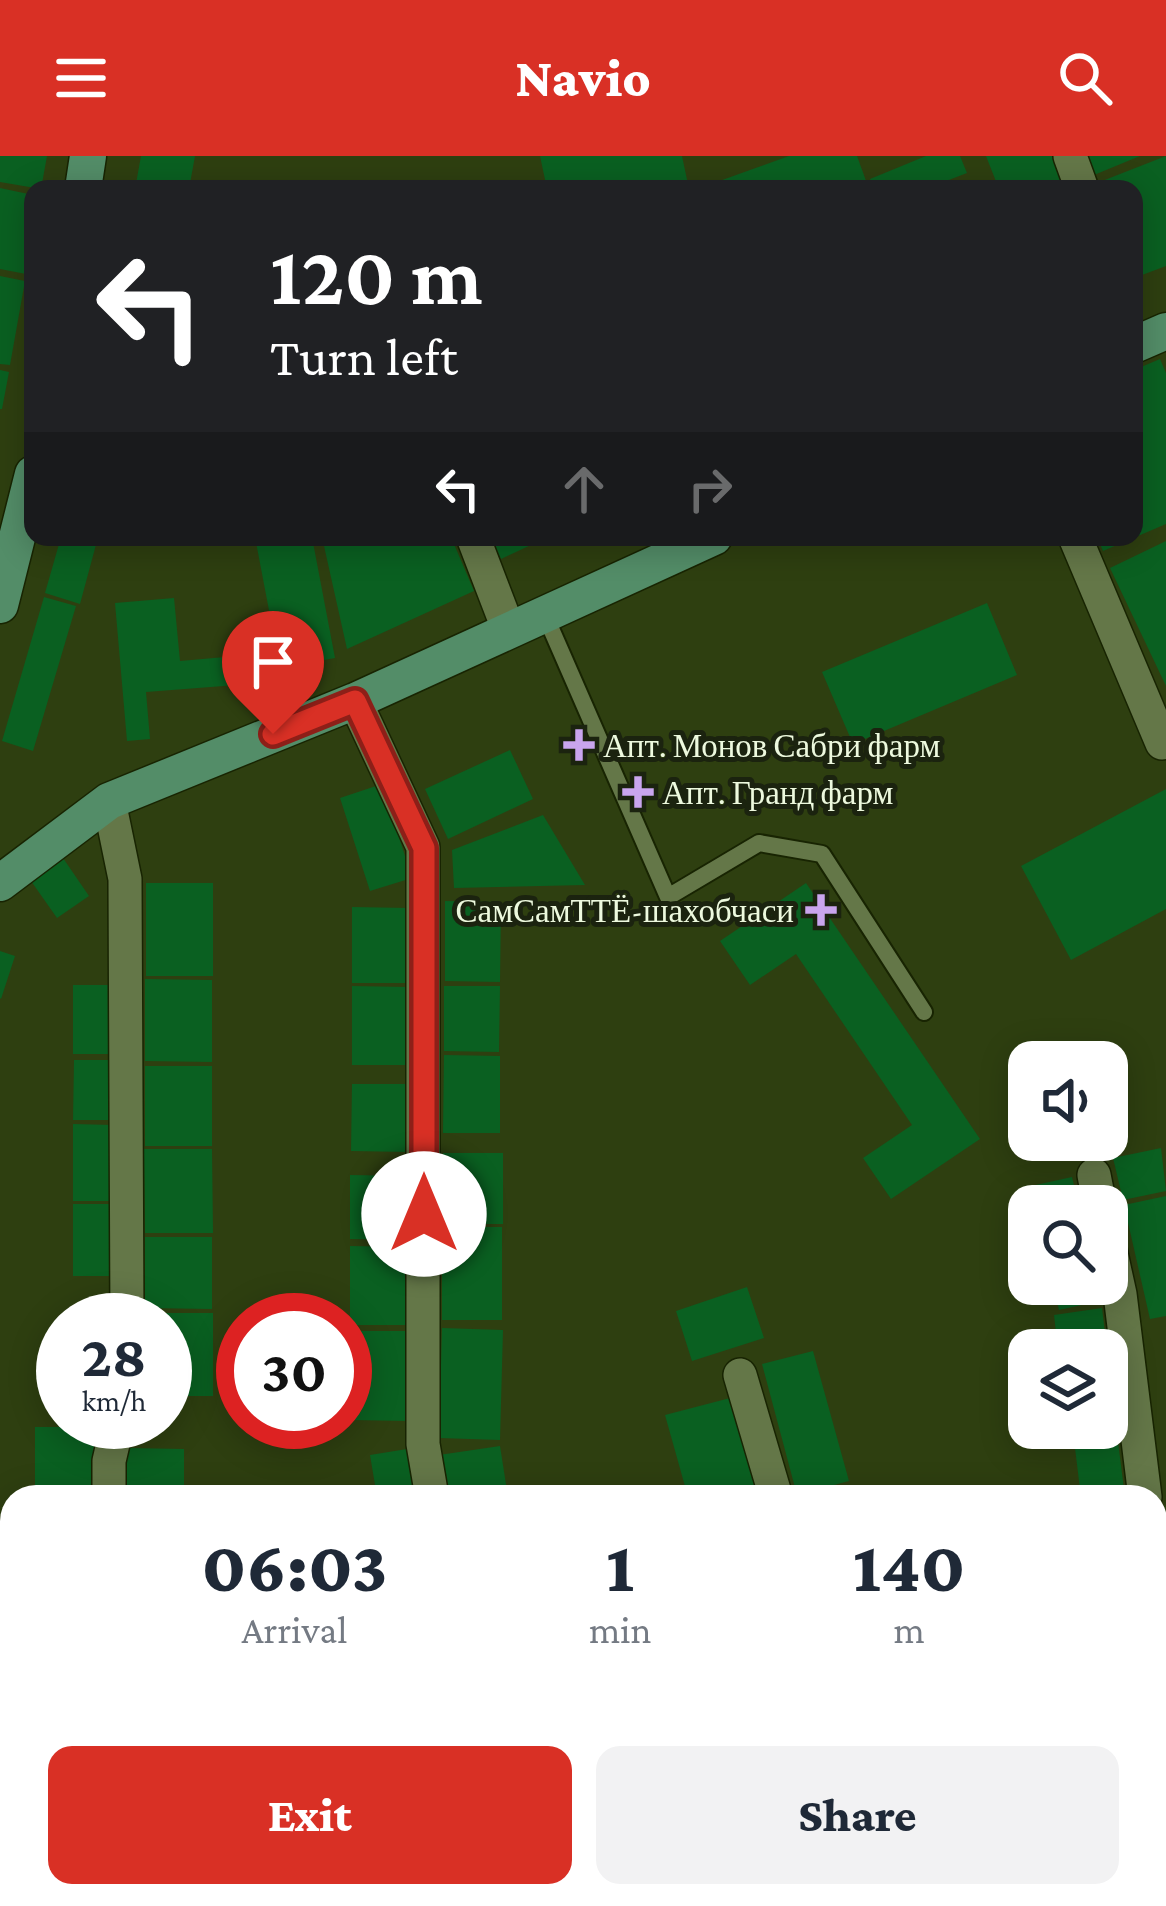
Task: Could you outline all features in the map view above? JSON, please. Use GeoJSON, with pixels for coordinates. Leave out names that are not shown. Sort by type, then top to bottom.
{"type":"FeatureCollection","features":[{"type":"Feature","properties":{"kind":"main road"},"geometry":{"type":"LineString","coordinates":[[0,605],[24,510]]}},
{"type":"Feature","properties":{"kind":"main road"},"geometry":{"type":"LineString","coordinates":[[0,883],[109,801],[355,701],[694,546]]}},
{"type":"Feature","properties":{"kind":"street"},"geometry":{"type":"LineString","coordinates":[[476,546],[509,631]]}},
{"type":"Feature","properties":{"kind":"street"},"geometry":{"type":"LineString","coordinates":[[1079,546],[1162,743],[1166,741]]}},
{"type":"Feature","properties":{"kind":"street"},"geometry":{"type":"LineString","coordinates":[[355,701],[424,848],[423,1444],[430,1485]]}},
{"type":"Feature","properties":{"kind":"street"},"geometry":{"type":"LineString","coordinates":[[109,801],[125,879],[127,1293]]}},
{"type":"Feature","properties":{"kind":"street"},"geometry":{"type":"LineString","coordinates":[[1121,1305],[1144,1485]]}},
{"type":"Feature","properties":{"kind":"street"},"geometry":{"type":"LineString","coordinates":[[740,1375],[772,1485]]}},
{"type":"Feature","properties":{"kind":"street"},"geometry":{"type":"LineString","coordinates":[[109,1485],[112,1449]]}},
{"type":"Feature","properties":{"kind":"lane"},"geometry":{"type":"LineString","coordinates":[[545,615],[668,897],[759,844],[822,854],[923,1012]]}},
{"type":"Feature","properties":{"kind":"building"},"geometry":{"type":"Polygon","coordinates":[[[0,156],[47,156],[43,180],[24,180],[24,186],[0,182],[0,156]]]}},
{"type":"Feature","properties":{"kind":"building"},"geometry":{"type":"Polygon","coordinates":[[[141,156],[195,156],[191,180],[137,180],[141,156]]]}},
{"type":"Feature","properties":{"kind":"building"},"geometry":{"type":"Polygon","coordinates":[[[540,156],[682,156],[687,180],[545,180],[540,156]]]}},
{"type":"Feature","properties":{"kind":"building"},"geometry":{"type":"Polygon","coordinates":[[[789,156],[857,156],[866,180],[722,180],[789,156]]]}},
{"type":"Feature","properties":{"kind":"building"},"geometry":{"type":"Polygon","coordinates":[[[926,156],[960,156],[967,173],[949,180],[870,179],[926,156]]]}},
{"type":"Feature","properties":{"kind":"building"},"geometry":{"type":"Polygon","coordinates":[[[986,156],[1059,156],[1069,180],[995,180],[986,156]]]}},
{"type":"Feature","properties":{"kind":"building"},"geometry":{"type":"Polygon","coordinates":[[[1087,156],[1140,156],[1094,175],[1087,156]]]}},
{"type":"Feature","properties":{"kind":"building"},"geometry":{"type":"Polygon","coordinates":[[[1166,156],[1166,266],[1143,275],[1143,180],[1105,180],[1166,156]]]}},
{"type":"Feature","properties":{"kind":"building"},"geometry":{"type":"Polygon","coordinates":[[[0,188],[24,193],[24,274],[0,269],[0,188]]]}},
{"type":"Feature","properties":{"kind":"building"},"geometry":{"type":"Polygon","coordinates":[[[0,276],[24,281],[24,287],[10,365],[0,364],[0,276]]]}},
{"type":"Feature","properties":{"kind":"building"},"geometry":{"type":"Polygon","coordinates":[[[1160,359],[1166,373],[1166,524],[1143,534],[1143,366],[1160,359]]]}},
{"type":"Feature","properties":{"kind":"building"},"geometry":{"type":"Polygon","coordinates":[[[0,370],[9,372],[2,409],[0,409],[0,370]]]}},
{"type":"Feature","properties":{"kind":"building"},"geometry":{"type":"Polygon","coordinates":[[[1166,541],[1166,686],[1110,568],[1166,541]]]}},
{"type":"Feature","properties":{"kind":"building"},"geometry":{"type":"Polygon","coordinates":[[[58,546],[96,546],[80,604],[45,593],[58,546]]]}},
{"type":"Feature","properties":{"kind":"building"},"geometry":{"type":"Polygon","coordinates":[[[257,546],[314,546],[335,658],[280,668],[257,546]]]}},
{"type":"Feature","properties":{"kind":"building"},"geometry":{"type":"Polygon","coordinates":[[[324,546],[455,546],[474,591],[347,649],[324,546]]]}},
{"type":"Feature","properties":{"kind":"building"},"geometry":{"type":"Polygon","coordinates":[[[495,546],[529,546],[501,559],[495,546]]]}},
{"type":"Feature","properties":{"kind":"building"},"geometry":{"type":"Polygon","coordinates":[[[44,597],[76,606],[33,751],[2,741],[44,597]]]}},
{"type":"Feature","properties":{"kind":"building"},"geometry":{"type":"Polygon","coordinates":[[[174,598],[180,661],[259,654],[261,683],[146,692],[150,739],[127,741],[115,603],[174,598]]]}},
{"type":"Feature","properties":{"kind":"building"},"geometry":{"type":"Polygon","coordinates":[[[987,603],[1017,675],[853,744],[822,672],[987,603]]]}},
{"type":"Feature","properties":{"kind":"building"},"geometry":{"type":"Polygon","coordinates":[[[510,750],[533,799],[448,839],[425,789],[510,750]]]}},
{"type":"Feature","properties":{"kind":"building"},"geometry":{"type":"Polygon","coordinates":[[[382,784],[412,878],[370,891],[340,798],[382,784]]]}},
{"type":"Feature","properties":{"kind":"building"},"geometry":{"type":"Polygon","coordinates":[[[1166,789],[1166,909],[1071,960],[1021,866],[1166,789]]]}},
{"type":"Feature","properties":{"kind":"building"},"geometry":{"type":"Polygon","coordinates":[[[543,815],[585,885],[454,888],[452,850],[543,815]]]}},
{"type":"Feature","properties":{"kind":"building"},"geometry":{"type":"Polygon","coordinates":[[[63,858],[89,896],[57,918],[31,881],[63,858]]]}},
{"type":"Feature","properties":{"kind":"building"},"geometry":{"type":"Polygon","coordinates":[[[146,883],[213,883],[213,976],[146,976],[146,883]]]}},
{"type":"Feature","properties":{"kind":"building"},"geometry":{"type":"Polygon","coordinates":[[[806,883],[980,1139],[891,1199],[863,1158],[912,1125],[796,954],[750,985],[720,941],[806,883]]]}},
{"type":"Feature","properties":{"kind":"building"},"geometry":{"type":"Polygon","coordinates":[[[445,901],[501,902],[500,982],[445,981],[445,901]]]}},
{"type":"Feature","properties":{"kind":"building"},"geometry":{"type":"Polygon","coordinates":[[[352,907],[409,908],[408,983],[352,983],[352,907]]]}},
{"type":"Feature","properties":{"kind":"building"},"geometry":{"type":"Polygon","coordinates":[[[0,951],[15,956],[1,999],[0,998],[0,951]]]}},
{"type":"Feature","properties":{"kind":"building"},"geometry":{"type":"Polygon","coordinates":[[[145,979],[212,980],[212,1062],[145,1061],[145,979]]]}},
{"type":"Feature","properties":{"kind":"building"},"geometry":{"type":"Polygon","coordinates":[[[73,985],[113,985],[113,1054],[73,1054],[73,985]]]}},
{"type":"Feature","properties":{"kind":"building"},"geometry":{"type":"Polygon","coordinates":[[[352,986],[408,987],[408,1065],[352,1065],[352,986]]]}},
{"type":"Feature","properties":{"kind":"building"},"geometry":{"type":"Polygon","coordinates":[[[444,986],[500,986],[499,1052],[444,1051],[444,986]]]}},
{"type":"Feature","properties":{"kind":"building"},"geometry":{"type":"Polygon","coordinates":[[[444,1055],[500,1056],[500,1133],[443,1133],[444,1055]]]}},
{"type":"Feature","properties":{"kind":"building"},"geometry":{"type":"Polygon","coordinates":[[[74,1060],[112,1060],[112,1120],[73,1120],[74,1060]]]}},
{"type":"Feature","properties":{"kind":"building"},"geometry":{"type":"Polygon","coordinates":[[[145,1066],[212,1066],[212,1146],[145,1146],[145,1066]]]}},
{"type":"Feature","properties":{"kind":"building"},"geometry":{"type":"Polygon","coordinates":[[[352,1084],[409,1084],[409,1152],[351,1151],[352,1084]]]}},
{"type":"Feature","properties":{"kind":"building"},"geometry":{"type":"Polygon","coordinates":[[[73,1124],[113,1125],[113,1201],[73,1201],[73,1124]]]}},
{"type":"Feature","properties":{"kind":"building"},"geometry":{"type":"Polygon","coordinates":[[[1161,1148],[1166,1191],[1128,1199],[1128,1185],[1119,1185],[1114,1161],[1128,1161],[1128,1155],[1161,1148]]]}},
{"type":"Feature","properties":{"kind":"building"},"geometry":{"type":"Polygon","coordinates":[[[144,1149],[212,1149],[213,1233],[145,1233],[144,1149]]]}},
{"type":"Feature","properties":{"kind":"building"},"geometry":{"type":"Polygon","coordinates":[[[443,1153],[503,1153],[503,1224],[443,1224],[443,1153]]]}},
{"type":"Feature","properties":{"kind":"building"},"geometry":{"type":"Polygon","coordinates":[[[350,1175],[410,1176],[410,1240],[350,1239],[350,1175]]]}},
{"type":"Feature","properties":{"kind":"building"},"geometry":{"type":"Polygon","coordinates":[[[1072,1177],[1074,1185],[1036,1185],[1072,1177]]]}},
{"type":"Feature","properties":{"kind":"building"},"geometry":{"type":"Polygon","coordinates":[[[1166,1196],[1166,1316],[1150,1319],[1128,1204],[1166,1196]]]}},
{"type":"Feature","properties":{"kind":"building"},"geometry":{"type":"Polygon","coordinates":[[[73,1204],[113,1204],[113,1276],[73,1276],[73,1204]]]}},
{"type":"Feature","properties":{"kind":"building"},"geometry":{"type":"Polygon","coordinates":[[[442,1227],[502,1227],[502,1320],[442,1320],[442,1227]]]}},
{"type":"Feature","properties":{"kind":"building"},"geometry":{"type":"Polygon","coordinates":[[[145,1237],[212,1237],[212,1309],[192,1309],[192,1293],[145,1293],[145,1237]]]}},
{"type":"Feature","properties":{"kind":"building"},"geometry":{"type":"Polygon","coordinates":[[[350,1246],[410,1247],[410,1325],[372,1325],[372,1293],[350,1293],[350,1246]]]}},
{"type":"Feature","properties":{"kind":"building"},"geometry":{"type":"Polygon","coordinates":[[[747,1287],[764,1338],[692,1361],[676,1311],[747,1287]]]}},
{"type":"Feature","properties":{"kind":"building"},"geometry":{"type":"Polygon","coordinates":[[[1102,1308],[1104,1329],[1056,1329],[1054,1315],[1102,1308]]]}},
{"type":"Feature","properties":{"kind":"building"},"geometry":{"type":"Polygon","coordinates":[[[192,1313],[213,1313],[213,1396],[192,1396],[192,1313]]]}},
{"type":"Feature","properties":{"kind":"building"},"geometry":{"type":"Polygon","coordinates":[[[442,1328],[503,1330],[500,1440],[439,1438],[442,1328]]]}},
{"type":"Feature","properties":{"kind":"building"},"geometry":{"type":"Polygon","coordinates":[[[372,1331],[409,1331],[409,1421],[372,1420],[372,1331]]]}},
{"type":"Feature","properties":{"kind":"building"},"geometry":{"type":"Polygon","coordinates":[[[813,1351],[849,1481],[794,1485],[762,1364],[813,1351]]]}},
{"type":"Feature","properties":{"kind":"building"},"geometry":{"type":"Polygon","coordinates":[[[734,1397],[758,1485],[685,1485],[665,1415],[734,1397]]]}},
{"type":"Feature","properties":{"kind":"building"},"geometry":{"type":"Polygon","coordinates":[[[35,1427],[36,1449],[100,1449],[100,1485],[35,1485],[35,1427]]]}},
{"type":"Feature","properties":{"kind":"building"},"geometry":{"type":"Polygon","coordinates":[[[500,1446],[506,1485],[444,1485],[439,1455],[500,1446]]]}},
{"type":"Feature","properties":{"kind":"building"},"geometry":{"type":"Polygon","coordinates":[[[127,1449],[184,1449],[184,1485],[127,1485],[127,1449]]]}},
{"type":"Feature","properties":{"kind":"building"},"geometry":{"type":"Polygon","coordinates":[[[407,1449],[413,1485],[375,1485],[370,1455],[407,1449]]]}},
{"type":"Feature","properties":{"kind":"building"},"geometry":{"type":"Polygon","coordinates":[[[1075,1449],[1119,1449],[1123,1485],[1080,1485],[1075,1449]]]}},
{"type":"Feature","properties":{"kind":"place","name":"Апт. Монов Сабри фарм"},"geometry":{"type":"Point","coordinates":[579,745]}},
{"type":"Feature","properties":{"kind":"place","name":"Апт. Гранд фарм"},"geometry":{"type":"Point","coordinates":[638,792]}},
{"type":"Feature","properties":{"kind":"place","name":"СамСамТТЁ-шахобчаси"},"geometry":{"type":"Point","coordinates":[821,910]}},
{"type":"Feature","properties":{"kind":"route"},"geometry":{"type":"LineString","coordinates":[[273,734],[355,701],[424,848],[424,1214]]}}]}
